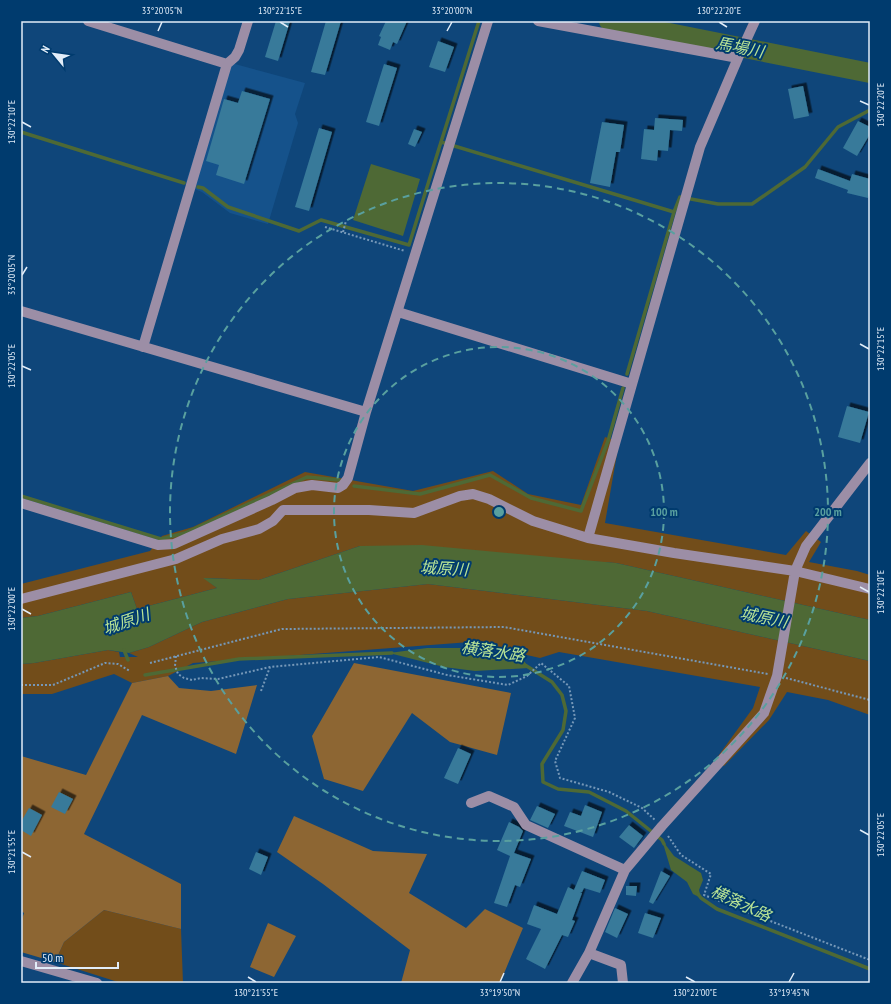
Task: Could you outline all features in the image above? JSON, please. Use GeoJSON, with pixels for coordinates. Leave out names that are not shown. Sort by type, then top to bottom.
{"type":"FeatureCollection","features":[{"type":"Feature","properties":{"kind":"street"},"geometry":{"type":"LineString","coordinates":[[92,21],[227,64]]}},
{"type":"Feature","properties":{"kind":"street"},"geometry":{"type":"LineString","coordinates":[[144,347],[227,64],[235,57],[248,21]]}},
{"type":"Feature","properties":{"kind":"street"},"geometry":{"type":"LineString","coordinates":[[21,503],[158,544],[174,544],[272,500],[294,488],[312,485],[338,488],[343,485],[348,478],[366,412],[488,21]]}},
{"type":"Feature","properties":{"kind":"street"},"geometry":{"type":"LineString","coordinates":[[538,21],[738,58]]}},
{"type":"Feature","properties":{"kind":"street"},"geometry":{"type":"LineString","coordinates":[[588,538],[700,147],[755,21]]}},
{"type":"Feature","properties":{"kind":"street"},"geometry":{"type":"LineString","coordinates":[[21,311],[366,412]]}},
{"type":"Feature","properties":{"kind":"street"},"geometry":{"type":"LineString","coordinates":[[398,312],[632,384]]}},
{"type":"Feature","properties":{"kind":"street"},"geometry":{"type":"LineString","coordinates":[[572,983],[589,953],[625,870],[662,826],[764,713],[777,676],[795,571],[806,546],[870,463]]}},
{"type":"Feature","properties":{"kind":"street"},"geometry":{"type":"LineString","coordinates":[[272,500],[283,510],[369,510],[414,513],[460,496],[473,494],[489,499],[533,521],[588,538],[674,553],[795,571],[870,590]]}},
{"type":"Feature","properties":{"kind":"street"},"geometry":{"type":"LineString","coordinates":[[21,599],[176,558],[222,538],[259,529],[273,521],[283,510]]}},
{"type":"Feature","properties":{"kind":"street"},"geometry":{"type":"LineString","coordinates":[[472,803],[489,796],[514,807],[526,825],[625,870]]}},
{"type":"Feature","properties":{"kind":"street"},"geometry":{"type":"LineString","coordinates":[[589,953],[622,965],[623,983]]}},
{"type":"Feature","properties":{"kind":"street"},"geometry":{"type":"LineString","coordinates":[[21,961],[97,983]]}},
{"type":"Feature","properties":{"kind":"path"},"geometry":{"type":"LineString","coordinates":[[342,232],[346,221]]}},
{"type":"Feature","properties":{"kind":"path"},"geometry":{"type":"LineString","coordinates":[[325,227],[416,254]]}},
{"type":"Feature","properties":{"kind":"path"},"geometry":{"type":"LineString","coordinates":[[150,663],[282,629],[504,627],[777,676],[870,700]]}},
{"type":"Feature","properties":{"kind":"path"},"geometry":{"type":"LineString","coordinates":[[176,656],[175,666],[178,674],[184,678],[192,680],[201,678],[218,679],[270,667],[379,657],[447,675],[508,685],[527,676],[541,663],[569,686],[575,718],[555,761],[560,778],[609,792],[642,808],[662,826],[681,855],[711,874],[704,895],[870,960]]}},
{"type":"Feature","properties":{"kind":"path"},"geometry":{"type":"LineString","coordinates":[[21,685],[53,685],[105,662],[118,664],[130,671]]}},
{"type":"Feature","properties":{"kind":"path"},"geometry":{"type":"LineString","coordinates":[[261,691],[270,667]]}},
{"type":"Feature","properties":{"kind":"shaded area"},"geometry":{"type":"Polygon","coordinates":[[[224,61],[305,83],[295,114],[298,123],[268,224],[230,213],[202,192],[185,185],[224,61]]]}},
{"type":"Feature","properties":{"kind":"shaded area"},"geometry":{"type":"Polygon","coordinates":[[[605,437],[619,442],[605,523],[786,555],[806,531],[821,542],[809,562],[857,571],[870,575],[870,620],[616,563],[360,546],[259,580],[204,578],[217,588],[137,609],[131,592],[38,616],[21,618],[21,584],[150,551],[162,536],[193,527],[305,472],[413,491],[493,471],[528,494],[581,505],[605,437]]]}},
{"type":"Feature","properties":{"kind":"shaded area"},"geometry":{"type":"Polygon","coordinates":[[[428,584],[647,611],[870,661],[870,715],[828,700],[787,692],[769,720],[724,766],[716,759],[753,708],[760,687],[559,652],[540,658],[470,642],[193,663],[168,676],[132,683],[114,674],[52,694],[21,694],[21,664],[108,650],[119,652],[120,657],[138,657],[129,653],[149,647],[202,622],[288,599],[428,584]]]}},
{"type":"Feature","properties":{"kind":"shaded area"},"geometry":{"type":"Polygon","coordinates":[[[354,663],[511,693],[497,755],[450,742],[412,713],[363,791],[324,779],[312,736],[354,663]]]}},
{"type":"Feature","properties":{"kind":"shaded area"},"geometry":{"type":"Polygon","coordinates":[[[168,676],[179,688],[211,691],[257,685],[236,754],[142,715],[84,834],[181,884],[181,929],[104,910],[64,942],[55,962],[21,952],[21,922],[24,913],[21,911],[21,756],[86,775],[132,683],[168,676]]]}},
{"type":"Feature","properties":{"kind":"shaded area"},"geometry":{"type":"Polygon","coordinates":[[[294,816],[373,851],[427,854],[409,893],[466,928],[485,909],[523,928],[500,983],[401,983],[410,950],[323,884],[277,852],[294,816]]]}},
{"type":"Feature","properties":{"kind":"shaded area"},"geometry":{"type":"Polygon","coordinates":[[[104,910],[181,929],[183,983],[121,983],[55,962],[64,942],[104,910]]]}},
{"type":"Feature","properties":{"kind":"shaded area"},"geometry":{"type":"Polygon","coordinates":[[[268,923],[296,936],[274,977],[250,967],[268,923]]]}},
{"type":"Feature","properties":{"kind":"water"},"geometry":{"type":"Polygon","coordinates":[[[371,164],[420,179],[403,236],[353,220],[371,164]]]}},
{"type":"Feature","properties":{"kind":"water","name":"城原川"},"geometry":{"type":"Polygon","coordinates":[[[422,545],[616,563],[870,620],[870,661],[647,611],[428,584],[288,599],[202,622],[149,647],[129,653],[108,650],[21,664],[21,618],[38,616],[131,592],[137,609],[217,588],[203,578],[259,580],[360,546],[422,545]]]}},
{"type":"Feature","properties":{"kind":"water"},"geometry":{"type":"Polygon","coordinates":[[[427,648],[476,648],[524,661],[529,668],[475,671],[444,667],[389,653],[427,648]]]}},
{"type":"Feature","properties":{"kind":"water"},"geometry":{"type":"Polygon","coordinates":[[[662,840],[674,856],[701,873],[703,880],[699,890],[701,898],[693,894],[687,882],[671,870],[662,840]]]}},
{"type":"Feature","properties":{"kind":"building"},"geometry":{"type":"Polygon","coordinates":[[[276,21],[290,21],[278,61],[265,57],[276,21]]]}},
{"type":"Feature","properties":{"kind":"building"},"geometry":{"type":"Polygon","coordinates":[[[326,21],[341,21],[325,75],[311,72],[326,21]]]}},
{"type":"Feature","properties":{"kind":"building"},"geometry":{"type":"Polygon","coordinates":[[[386,21],[407,21],[397,44],[393,42],[390,50],[378,45],[381,37],[379,36],[386,21]]]}},
{"type":"Feature","properties":{"kind":"building"},"geometry":{"type":"Polygon","coordinates":[[[438,41],[454,47],[445,72],[429,67],[438,41]]]}},
{"type":"Feature","properties":{"kind":"building"},"geometry":{"type":"Polygon","coordinates":[[[384,64],[397,68],[379,126],[366,122],[384,64]]]}},
{"type":"Feature","properties":{"kind":"building"},"geometry":{"type":"Polygon","coordinates":[[[803,86],[809,116],[794,119],[788,89],[803,86]]]}},
{"type":"Feature","properties":{"kind":"building"},"geometry":{"type":"Polygon","coordinates":[[[242,91],[270,99],[244,184],[216,175],[219,165],[206,161],[224,99],[238,103],[242,91]]]}},
{"type":"Feature","properties":{"kind":"building"},"geometry":{"type":"Polygon","coordinates":[[[655,118],[683,120],[682,131],[670,130],[668,151],[658,150],[657,161],[641,159],[644,129],[654,130],[655,118]]]}},
{"type":"Feature","properties":{"kind":"building"},"geometry":{"type":"Polygon","coordinates":[[[858,121],[870,127],[870,134],[857,156],[843,148],[858,121]]]}},
{"type":"Feature","properties":{"kind":"building"},"geometry":{"type":"Polygon","coordinates":[[[602,122],[624,125],[620,152],[616,152],[610,187],[590,183],[602,122]]]}},
{"type":"Feature","properties":{"kind":"building"},"geometry":{"type":"Polygon","coordinates":[[[319,128],[332,132],[309,211],[295,207],[319,128]]]}},
{"type":"Feature","properties":{"kind":"building"},"geometry":{"type":"Polygon","coordinates":[[[414,129],[422,132],[415,147],[408,144],[414,129]]]}},
{"type":"Feature","properties":{"kind":"building"},"geometry":{"type":"Polygon","coordinates":[[[818,169],[850,181],[852,174],[870,179],[870,192],[868,198],[847,193],[848,190],[815,178],[818,169]]]}},
{"type":"Feature","properties":{"kind":"building"},"geometry":{"type":"Polygon","coordinates":[[[847,406],[869,412],[860,443],[838,437],[847,406]]]}},
{"type":"Feature","properties":{"kind":"building"},"geometry":{"type":"Polygon","coordinates":[[[458,748],[471,754],[458,784],[444,778],[458,748]]]}},
{"type":"Feature","properties":{"kind":"building"},"geometry":{"type":"Polygon","coordinates":[[[59,792],[73,799],[65,814],[51,807],[59,792]]]}},
{"type":"Feature","properties":{"kind":"building"},"geometry":{"type":"Polygon","coordinates":[[[585,805],[602,812],[593,837],[564,826],[570,812],[581,816],[585,805]]]}},
{"type":"Feature","properties":{"kind":"building"},"geometry":{"type":"Polygon","coordinates":[[[537,806],[555,814],[548,828],[530,820],[537,806]]]}},
{"type":"Feature","properties":{"kind":"building"},"geometry":{"type":"Polygon","coordinates":[[[29,808],[42,815],[31,836],[21,830],[21,822],[29,808]]]}},
{"type":"Feature","properties":{"kind":"building"},"geometry":{"type":"Polygon","coordinates":[[[509,822],[519,827],[523,831],[514,853],[531,859],[520,887],[515,885],[507,907],[494,903],[510,856],[497,850],[509,822]]]}},
{"type":"Feature","properties":{"kind":"building"},"geometry":{"type":"Polygon","coordinates":[[[629,825],[643,836],[634,848],[619,837],[629,825]]]}},
{"type":"Feature","properties":{"kind":"building"},"geometry":{"type":"Polygon","coordinates":[[[256,852],[268,857],[261,875],[249,869],[256,852]]]}},
{"type":"Feature","properties":{"kind":"building"},"geometry":{"type":"Polygon","coordinates":[[[582,871],[605,880],[600,893],[584,888],[582,892],[580,892],[582,893],[572,920],[575,921],[568,937],[562,935],[545,969],[526,959],[541,929],[527,924],[534,905],[557,914],[568,887],[574,890],[582,871]]]}},
{"type":"Feature","properties":{"kind":"building"},"geometry":{"type":"Polygon","coordinates":[[[661,871],[670,876],[653,904],[649,902],[661,871]]]}},
{"type":"Feature","properties":{"kind":"building"},"geometry":{"type":"Polygon","coordinates":[[[626,886],[637,886],[636,896],[626,895],[626,886]]]}},
{"type":"Feature","properties":{"kind":"building"},"geometry":{"type":"Polygon","coordinates":[[[615,908],[628,914],[617,938],[605,932],[615,908]]]}},
{"type":"Feature","properties":{"kind":"building"},"geometry":{"type":"Polygon","coordinates":[[[645,913],[661,918],[653,938],[638,933],[645,913]]]}},
{"type":"Feature","properties":{"kind":"waterway"},"geometry":{"type":"LineString","coordinates":[[441,142],[479,21]]}},
{"type":"Feature","properties":{"kind":"waterway","name":"馬場川"},"geometry":{"type":"LineString","coordinates":[[609,21],[870,73]]}},
{"type":"Feature","properties":{"kind":"waterway"},"geometry":{"type":"LineString","coordinates":[[198,187],[203,188],[228,207],[299,231],[321,220],[409,245],[441,142],[674,212],[680,197],[718,204],[752,204],[805,167],[838,127],[870,110]]}},
{"type":"Feature","properties":{"kind":"waterway"},"geometry":{"type":"LineString","coordinates":[[21,132],[184,183]]}},
{"type":"Feature","properties":{"kind":"waterway"},"geometry":{"type":"LineString","coordinates":[[627,374],[674,212]]}},
{"type":"Feature","properties":{"kind":"waterway"},"geometry":{"type":"LineString","coordinates":[[354,486],[420,494],[490,475],[531,498],[581,511],[608,441],[623,388]]}},
{"type":"Feature","properties":{"kind":"waterway"},"geometry":{"type":"LineString","coordinates":[[21,496],[161,539],[185,533],[307,477],[339,480]]}},
{"type":"Feature","properties":{"kind":"waterway"},"geometry":{"type":"LineString","coordinates":[[124,650],[128,660]]}},
{"type":"Feature","properties":{"kind":"waterway","name":"横落水路"},"geometry":{"type":"LineString","coordinates":[[145,675],[239,659],[392,653]]}},
{"type":"Feature","properties":{"kind":"waterway","name":"横落水路"},"geometry":{"type":"LineString","coordinates":[[525,665],[552,682],[562,695],[566,711],[563,730],[542,764],[543,782],[558,789],[589,792],[626,811],[662,840],[664,844]]}},
{"type":"Feature","properties":{"kind":"waterway","name":"横落水路"},"geometry":{"type":"LineString","coordinates":[[698,894],[701,898],[717,909],[870,969]]}}]}
